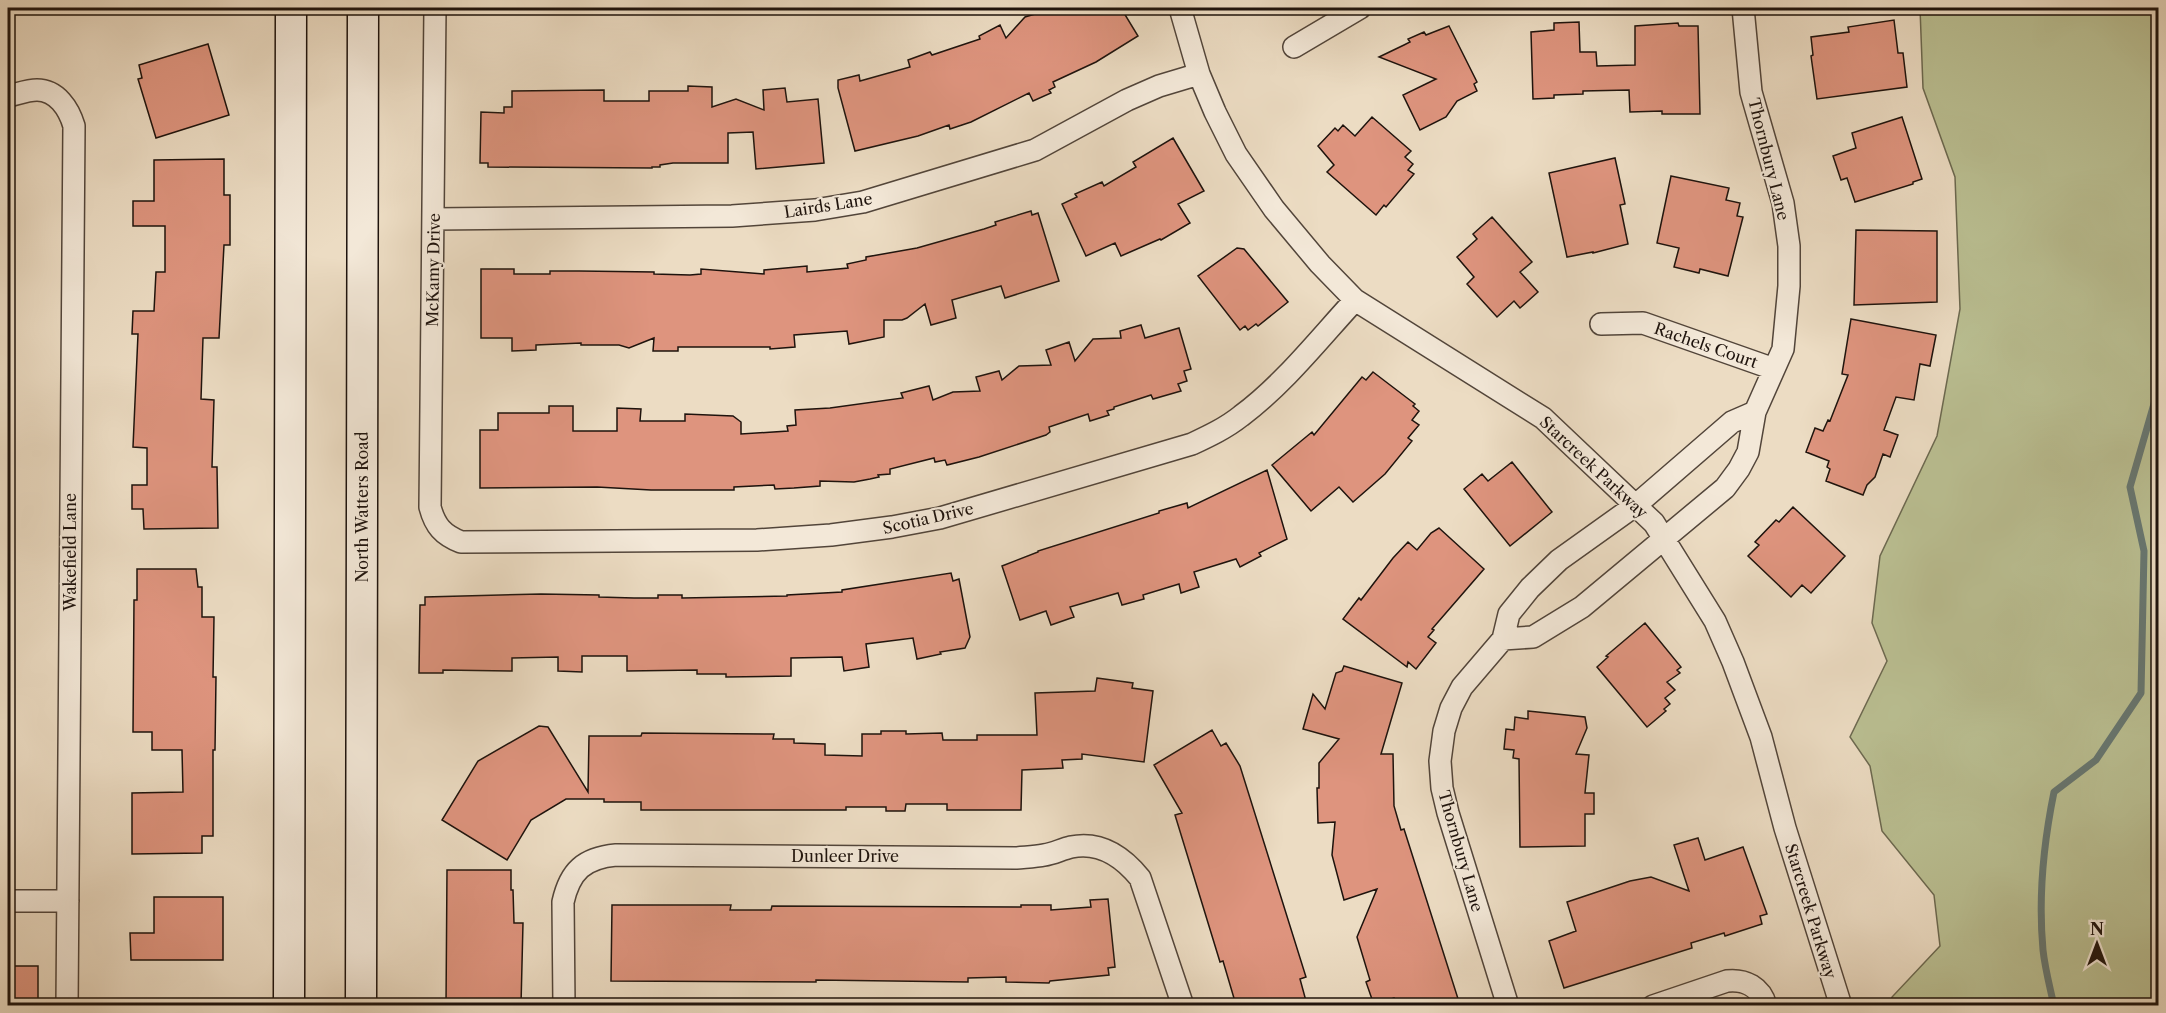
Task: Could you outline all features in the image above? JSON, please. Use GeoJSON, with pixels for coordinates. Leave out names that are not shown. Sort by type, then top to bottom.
{"type":"FeatureCollection","features":[{"type":"Feature","properties":{"kind":"main road"},"geometry":{"type":"LineString","coordinates":[[290,1005],[291,8]]}},
{"type":"Feature","properties":{"kind":"main road","name":"North Watters Road"},"geometry":{"type":"LineString","coordinates":[[361,1005],[363,8]]}},
{"type":"Feature","properties":{"kind":"street","name":"McKamy Drive"},"geometry":{"type":"LineString","coordinates":[[435,8],[430,507],[433,519],[440,530]]}},
{"type":"Feature","properties":{"kind":"street","name":"Starcreek Parkway"},"geometry":{"type":"LineString","coordinates":[[1180,8],[1199,74],[1236,154],[1274,209],[1320,264],[1355,300],[1544,418],[1654,523],[1715,621],[1746,694],[1761,737],[1785,828],[1841,1005]]}},
{"type":"Feature","properties":{"kind":"street"},"geometry":{"type":"LineString","coordinates":[[1294,47],[1360,8]]}},
{"type":"Feature","properties":{"kind":"street","name":"Thornbury Lane"},"geometry":{"type":"LineString","coordinates":[[1503,639],[1533,637],[1582,607],[1725,488],[1748,452],[1755,412],[1783,349],[1789,286],[1789,246],[1783,203],[1751,92],[1743,8]]}},
{"type":"Feature","properties":{"kind":"street","name":"Lairds Lane"},"geometry":{"type":"LineString","coordinates":[[433,219],[732,216],[815,210],[863,202],[1035,150],[1127,100],[1159,86],[1199,74]]}},
{"type":"Feature","properties":{"kind":"street","name":"Wakefield Lane"},"geometry":{"type":"LineString","coordinates":[[8,96],[38,90],[51,94],[70,112],[74,126],[67,1005]]}},
{"type":"Feature","properties":{"kind":"street","name":"Scotia Drive"},"geometry":{"type":"LineString","coordinates":[[440,530],[461,542],[757,540],[831,535],[940,518],[1192,444],[1222,429],[1241,416],[1281,381],[1355,300]]}},
{"type":"Feature","properties":{"kind":"street","name":"Rachels Court"},"geometry":{"type":"LineString","coordinates":[[1601,324],[1643,323],[1774,369]]}},
{"type":"Feature","properties":{"kind":"street","name":"Thornbury Lane"},"geometry":{"type":"LineString","coordinates":[[1508,1005],[1442,788],[1440,761],[1444,731],[1451,708],[1462,687],[1503,639],[1509,614],[1530,588],[1559,560],[1636,505],[1732,422],[1755,412]]}},
{"type":"Feature","properties":{"kind":"street","name":"Dunleer Drive"},"geometry":{"type":"LineString","coordinates":[[564,1005],[563,902],[566,887],[574,873],[586,863],[600,856],[1016,858],[1043,856],[1072,847],[1092,846],[1111,852],[1128,863],[1140,878],[1183,1005]]}},
{"type":"Feature","properties":{"kind":"street"},"geometry":{"type":"LineString","coordinates":[[8,901],[68,901]]}},
{"type":"Feature","properties":{"kind":"street"},"geometry":{"type":"LineString","coordinates":[[1653,1005],[1727,981],[1737,980],[1749,983],[1758,990],[1766,1005]]}},
{"type":"Feature","properties":{"kind":"green space"},"geometry":{"type":"Polygon","coordinates":[[[1920,8],[2158,8],[2158,1005],[1890,1005],[1892,997],[1940,946],[1934,895],[1882,831],[1870,766],[1850,737],[1887,661],[1872,623],[1880,556],[1937,436],[1960,309],[1955,177],[1923,88],[1920,8]]]}},
{"type":"Feature","properties":{"kind":"building"},"geometry":{"type":"Polygon","coordinates":[[[1055,8],[1121,8],[1138,36],[1096,62],[1053,82],[1055,87],[1049,90],[1051,93],[1033,101],[1029,93],[971,122],[950,129],[949,125],[918,136],[855,151],[838,88],[838,80],[859,75],[860,81],[910,67],[908,60],[930,52],[932,55],[980,39],[979,36],[1000,25],[1006,38],[1025,17],[1055,8]]]}},
{"type":"Feature","properties":{"kind":"building"},"geometry":{"type":"Polygon","coordinates":[[[1894,20],[1898,53],[1903,53],[1907,87],[1817,99],[1811,56],[1813,55],[1811,37],[1849,32],[1848,27],[1894,20]]]}},
{"type":"Feature","properties":{"kind":"building"},"geometry":{"type":"Polygon","coordinates":[[[1579,22],[1580,52],[1596,52],[1597,66],[1635,65],[1635,26],[1678,23],[1679,26],[1698,26],[1700,114],[1662,114],[1662,111],[1630,112],[1629,90],[1583,91],[1583,94],[1554,95],[1554,98],[1533,99],[1531,32],[1554,30],[1554,23],[1579,22]]]}},
{"type":"Feature","properties":{"kind":"building"},"geometry":{"type":"Polygon","coordinates":[[[1449,26],[1477,82],[1474,84],[1477,91],[1457,101],[1446,117],[1420,130],[1403,95],[1436,79],[1379,57],[1410,42],[1408,39],[1424,32],[1426,35],[1449,26]]]}},
{"type":"Feature","properties":{"kind":"building"},"geometry":{"type":"Polygon","coordinates":[[[208,44],[229,115],[156,138],[138,79],[142,78],[139,65],[208,44]]]}},
{"type":"Feature","properties":{"kind":"building"},"geometry":{"type":"Polygon","coordinates":[[[688,86],[712,87],[712,107],[736,99],[764,110],[763,90],[785,88],[787,102],[818,99],[824,163],[756,169],[753,132],[728,133],[728,163],[673,163],[652,168],[488,167],[488,163],[480,163],[481,112],[504,113],[504,107],[512,107],[512,91],[604,90],[604,101],[649,101],[649,91],[688,91],[688,86]]]}},
{"type":"Feature","properties":{"kind":"building"},"geometry":{"type":"Polygon","coordinates":[[[1372,117],[1411,151],[1405,157],[1413,164],[1408,170],[1414,174],[1386,207],[1384,205],[1376,215],[1327,172],[1334,165],[1318,146],[1335,128],[1338,131],[1343,125],[1355,136],[1372,117]]]}},
{"type":"Feature","properties":{"kind":"building"},"geometry":{"type":"Polygon","coordinates":[[[1902,117],[1922,179],[1913,184],[1855,202],[1847,178],[1841,180],[1833,156],[1856,148],[1852,133],[1902,117]]]}},
{"type":"Feature","properties":{"kind":"building"},"geometry":{"type":"Polygon","coordinates":[[[1173,138],[1204,191],[1178,204],[1190,223],[1161,240],[1121,256],[1115,243],[1086,256],[1062,204],[1077,197],[1075,194],[1102,182],[1104,186],[1136,167],[1133,162],[1173,138]]]}},
{"type":"Feature","properties":{"kind":"building"},"geometry":{"type":"Polygon","coordinates":[[[1615,158],[1625,204],[1620,205],[1628,244],[1567,257],[1549,173],[1615,158]]]}},
{"type":"Feature","properties":{"kind":"building"},"geometry":{"type":"Polygon","coordinates":[[[224,159],[224,195],[230,195],[230,245],[224,245],[219,338],[203,338],[201,399],[214,400],[212,467],[217,467],[218,528],[144,529],[143,509],[132,509],[132,485],[147,485],[147,448],[133,447],[138,334],[132,334],[133,311],[154,311],[156,272],[165,272],[165,226],[133,226],[133,201],[154,201],[154,160],[224,159]]]}},
{"type":"Feature","properties":{"kind":"building"},"geometry":{"type":"Polygon","coordinates":[[[1671,176],[1729,188],[1726,200],[1740,203],[1737,216],[1743,217],[1728,276],[1700,269],[1699,273],[1674,267],[1679,248],[1657,243],[1671,176]]]}},
{"type":"Feature","properties":{"kind":"building"},"geometry":{"type":"Polygon","coordinates":[[[1031,211],[1032,215],[1038,213],[1059,281],[1005,298],[1001,286],[952,300],[956,318],[931,325],[925,304],[902,320],[884,320],[884,337],[849,344],[847,331],[794,335],[795,347],[770,349],[770,347],[678,347],[678,351],[653,351],[654,338],[629,348],[619,345],[581,345],[581,343],[536,345],[536,350],[512,351],[512,338],[481,338],[481,269],[514,269],[514,274],[579,271],[690,275],[701,274],[701,269],[764,274],[764,270],[807,266],[807,272],[848,268],[847,264],[866,260],[866,257],[917,248],[984,229],[996,225],[995,222],[1031,211]]]}},
{"type":"Feature","properties":{"kind":"building"},"geometry":{"type":"Polygon","coordinates":[[[1492,217],[1532,262],[1520,272],[1538,292],[1520,308],[1514,301],[1497,317],[1467,284],[1474,277],[1457,257],[1477,239],[1473,234],[1492,217]]]}},
{"type":"Feature","properties":{"kind":"building"},"geometry":{"type":"Polygon","coordinates":[[[1856,230],[1937,231],[1937,302],[1854,305],[1856,230]]]}},
{"type":"Feature","properties":{"kind":"building"},"geometry":{"type":"Polygon","coordinates":[[[1237,248],[1244,249],[1288,302],[1258,326],[1256,324],[1248,330],[1245,326],[1240,330],[1198,276],[1237,248]]]}},
{"type":"Feature","properties":{"kind":"building"},"geometry":{"type":"Polygon","coordinates":[[[1851,319],[1936,335],[1930,366],[1920,364],[1914,400],[1896,397],[1884,430],[1898,435],[1890,457],[1883,454],[1875,477],[1867,485],[1863,495],[1826,481],[1830,469],[1827,467],[1829,461],[1806,452],[1815,428],[1823,431],[1828,420],[1830,421],[1848,375],[1842,374],[1851,319]]]}},
{"type":"Feature","properties":{"kind":"building"},"geometry":{"type":"Polygon","coordinates":[[[1141,325],[1145,338],[1179,328],[1191,369],[1184,371],[1187,381],[1178,384],[1181,391],[1153,399],[1151,395],[1114,407],[1107,411],[1109,415],[1090,421],[1088,414],[1049,427],[1050,432],[1046,435],[947,465],[945,460],[935,462],[934,458],[890,469],[890,474],[878,475],[879,477],[870,479],[854,482],[820,481],[820,486],[775,489],[774,485],[734,487],[734,490],[651,490],[597,487],[480,488],[480,430],[498,430],[498,413],[549,413],[549,406],[573,406],[573,431],[617,431],[617,408],[641,409],[640,421],[685,421],[685,414],[733,416],[741,422],[741,434],[788,431],[787,426],[796,425],[795,410],[830,408],[903,398],[901,393],[929,386],[933,400],[953,392],[980,391],[976,377],[999,371],[1002,380],[1019,366],[1051,365],[1046,350],[1069,342],[1075,361],[1093,339],[1121,338],[1120,331],[1141,325]]]}},
{"type":"Feature","properties":{"kind":"building"},"geometry":{"type":"Polygon","coordinates":[[[1373,372],[1415,404],[1413,406],[1419,411],[1412,420],[1419,425],[1408,438],[1412,441],[1385,474],[1353,502],[1339,487],[1311,511],[1272,465],[1312,432],[1314,435],[1362,377],[1366,380],[1373,372]]]}},
{"type":"Feature","properties":{"kind":"building"},"geometry":{"type":"Polygon","coordinates":[[[1512,462],[1552,512],[1510,546],[1464,489],[1482,474],[1488,481],[1512,462]]]}},
{"type":"Feature","properties":{"kind":"building"},"geometry":{"type":"Polygon","coordinates":[[[1267,470],[1287,539],[1259,553],[1261,556],[1240,567],[1236,559],[1194,572],[1199,587],[1181,593],[1179,584],[1143,595],[1144,599],[1122,605],[1118,593],[1070,607],[1074,617],[1051,625],[1046,611],[1020,620],[1002,566],[1038,551],[1159,513],[1159,511],[1187,503],[1188,508],[1267,470]]]}},
{"type":"Feature","properties":{"kind":"building"},"geometry":{"type":"Polygon","coordinates":[[[1793,507],[1845,556],[1811,593],[1802,585],[1791,597],[1748,556],[1759,545],[1755,542],[1776,520],[1779,522],[1793,507]]]}},
{"type":"Feature","properties":{"kind":"building"},"geometry":{"type":"Polygon","coordinates":[[[1439,528],[1484,569],[1432,629],[1434,630],[1428,637],[1436,643],[1416,669],[1408,662],[1407,667],[1343,619],[1408,542],[1417,550],[1431,533],[1439,528]]]}},
{"type":"Feature","properties":{"kind":"building"},"geometry":{"type":"Polygon","coordinates":[[[137,569],[196,569],[198,587],[202,587],[202,617],[214,617],[213,677],[216,677],[213,836],[202,836],[202,853],[132,854],[132,793],[183,792],[182,750],[152,750],[152,732],[133,732],[134,600],[137,600],[137,569]]]}},
{"type":"Feature","properties":{"kind":"building"},"geometry":{"type":"Polygon","coordinates":[[[951,573],[953,581],[959,579],[970,637],[965,648],[917,659],[913,638],[866,644],[869,667],[844,671],[842,657],[791,658],[791,676],[726,677],[726,674],[697,674],[697,670],[627,671],[627,656],[582,656],[582,672],[558,671],[558,657],[512,658],[512,671],[443,670],[443,673],[419,673],[420,605],[425,605],[425,597],[541,594],[634,598],[658,598],[658,595],[682,595],[682,598],[787,596],[842,592],[842,590],[951,573]]]}},
{"type":"Feature","properties":{"kind":"building"},"geometry":{"type":"Polygon","coordinates":[[[1645,623],[1681,667],[1677,670],[1680,673],[1667,682],[1675,690],[1665,698],[1670,704],[1664,709],[1666,711],[1647,727],[1597,667],[1608,657],[1606,656],[1645,623]]]}},
{"type":"Feature","properties":{"kind":"building"},"geometry":{"type":"Polygon","coordinates":[[[1344,666],[1402,683],[1381,754],[1393,754],[1394,806],[1401,830],[1404,829],[1460,1005],[1396,1005],[1394,998],[1374,1005],[1366,982],[1370,980],[1357,937],[1377,889],[1344,900],[1332,855],[1335,822],[1318,823],[1319,763],[1339,739],[1303,729],[1313,694],[1325,709],[1336,673],[1342,671],[1344,666]]]}},
{"type":"Feature","properties":{"kind":"building"},"geometry":{"type":"Polygon","coordinates":[[[1097,678],[1133,683],[1132,688],[1153,691],[1144,762],[1082,754],[1082,759],[1062,760],[1063,768],[1022,770],[1021,810],[947,810],[947,804],[906,804],[905,811],[886,811],[886,807],[846,807],[846,810],[641,810],[641,802],[566,799],[531,820],[507,860],[442,820],[478,761],[539,726],[548,727],[588,792],[589,736],[641,736],[642,733],[774,734],[773,739],[794,739],[794,743],[825,744],[825,755],[862,756],[862,734],[881,734],[881,731],[906,731],[906,734],[942,733],[943,740],[977,740],[977,735],[1037,735],[1035,693],[1095,691],[1097,678]]]}},
{"type":"Feature","properties":{"kind":"building"},"geometry":{"type":"Polygon","coordinates":[[[1528,711],[1585,717],[1587,728],[1576,754],[1589,755],[1585,793],[1594,793],[1594,814],[1585,814],[1585,846],[1520,847],[1519,759],[1513,758],[1514,750],[1504,749],[1506,729],[1514,730],[1515,717],[1528,719],[1528,711]]]}},
{"type":"Feature","properties":{"kind":"building"},"geometry":{"type":"Polygon","coordinates":[[[1212,730],[1221,746],[1226,743],[1240,766],[1306,977],[1300,979],[1306,1001],[1290,1005],[1236,1005],[1223,961],[1220,962],[1175,815],[1182,813],[1154,765],[1212,730]]]}},
{"type":"Feature","properties":{"kind":"building"},"geometry":{"type":"Polygon","coordinates":[[[1698,838],[1705,860],[1743,847],[1767,914],[1760,916],[1762,924],[1725,936],[1724,933],[1691,943],[1692,948],[1564,988],[1549,941],[1576,931],[1567,902],[1630,881],[1651,877],[1689,891],[1674,845],[1698,838]]]}},
{"type":"Feature","properties":{"kind":"building"},"geometry":{"type":"Polygon","coordinates":[[[447,870],[511,870],[514,923],[523,923],[521,1005],[446,1005],[447,870]]]}},
{"type":"Feature","properties":{"kind":"building"},"geometry":{"type":"Polygon","coordinates":[[[154,897],[223,897],[223,960],[131,960],[130,933],[154,933],[154,897]]]}},
{"type":"Feature","properties":{"kind":"building"},"geometry":{"type":"Polygon","coordinates":[[[1108,899],[1115,967],[1108,968],[1109,975],[1050,981],[1049,983],[1006,982],[1006,977],[968,978],[968,982],[611,981],[612,905],[731,905],[730,910],[771,910],[772,906],[1021,907],[1021,905],[1051,905],[1051,910],[1091,907],[1090,900],[1108,899]]]}},
{"type":"Feature","properties":{"kind":"building"},"geometry":{"type":"Polygon","coordinates":[[[8,966],[38,966],[38,1005],[8,1005],[8,966]]]}},
{"type":"Feature","properties":{"kind":"waterway"},"geometry":{"type":"LineString","coordinates":[[2054,1006],[2044,957],[2041,910],[2042,871],[2050,812],[2054,792],[2096,760],[2141,693],[2144,551],[2130,487],[2158,390]]}}]}
